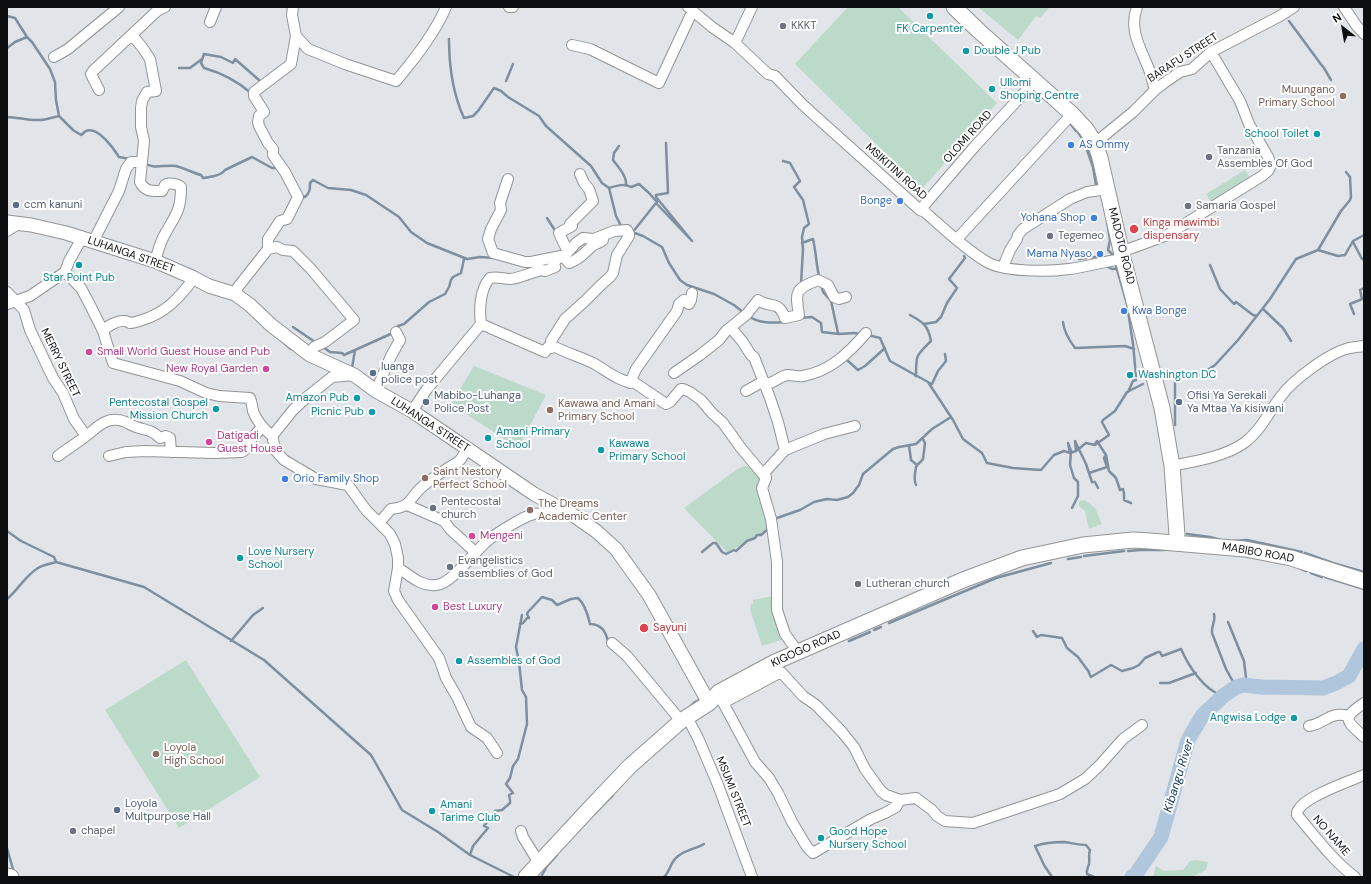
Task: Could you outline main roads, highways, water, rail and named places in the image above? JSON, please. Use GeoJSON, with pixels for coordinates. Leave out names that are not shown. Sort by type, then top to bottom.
{"type":"FeatureCollection","features":[{"type":"Feature","properties":{"kind":"main road","name":"MADOTO ROAD"},"geometry":{"type":"LineString","coordinates":[[954,7],[1072,114],[1086,129],[1095,143],[1107,188],[1122,256],[1162,408],[1172,466],[1177,535],[1176,542]]}},
{"type":"Feature","properties":{"kind":"main road","name":"KIGOGO ROAD"},"geometry":{"type":"LineString","coordinates":[[526,877],[630,766],[684,719],[717,699],[778,667],[798,652],[930,595],[1022,558],[1083,545],[1133,540],[1150,540]]}},
{"type":"Feature","properties":{"kind":"main road","name":"MABIBO ROAD"},"geometry":{"type":"LineString","coordinates":[[1150,540],[1245,549],[1272,554],[1364,580]]}},
{"type":"Feature","properties":{"kind":"main road"},"geometry":{"type":"LineString","coordinates":[[7,876],[12,877]]}},
{"type":"Feature","properties":{"kind":"waterway"},"geometry":{"type":"LineString","coordinates":[[7,16],[15,18],[50,69],[55,82],[59,116]]}},
{"type":"Feature","properties":{"kind":"waterway"},"geometry":{"type":"LineString","coordinates":[[1289,21],[1324,68],[1331,80]]}},
{"type":"Feature","properties":{"kind":"waterway"},"geometry":{"type":"LineString","coordinates":[[7,48],[15,42],[27,37]]}},
{"type":"Feature","properties":{"kind":"waterway"},"geometry":{"type":"LineString","coordinates":[[449,39],[452,80],[464,118],[473,116],[494,88],[539,116],[546,126],[591,166],[602,183],[609,188],[616,216],[622,228]]}},
{"type":"Feature","properties":{"kind":"waterway"},"geometry":{"type":"LineString","coordinates":[[251,93],[229,78],[204,68],[201,63],[204,54],[221,57],[233,63],[235,59],[259,80]]}},
{"type":"Feature","properties":{"kind":"waterway"},"geometry":{"type":"LineString","coordinates":[[179,68],[190,68],[202,59]]}},
{"type":"Feature","properties":{"kind":"waterway"},"geometry":{"type":"LineString","coordinates":[[506,81],[513,64]]}},
{"type":"Feature","properties":{"kind":"waterway"},"geometry":{"type":"LineString","coordinates":[[7,117],[45,120],[59,116],[73,130],[81,135],[86,131],[91,130],[96,132],[105,139],[119,157],[130,159]]}},
{"type":"Feature","properties":{"kind":"waterway"},"geometry":{"type":"LineString","coordinates":[[1069,122],[1076,131]]}},
{"type":"Feature","properties":{"kind":"waterway"},"geometry":{"type":"LineString","coordinates":[[1076,129],[1089,149],[1092,157]]}},
{"type":"Feature","properties":{"kind":"waterway"},"geometry":{"type":"LineString","coordinates":[[632,233],[656,203],[692,241],[656,197],[656,195],[668,193],[666,143]]}},
{"type":"Feature","properties":{"kind":"waterway"},"geometry":{"type":"LineString","coordinates":[[619,146],[614,153],[613,160],[624,175],[626,185]]}},
{"type":"Feature","properties":{"kind":"waterway"},"geometry":{"type":"LineString","coordinates":[[1086,147],[1093,167],[1096,185],[1098,187]]}},
{"type":"Feature","properties":{"kind":"waterway"},"geometry":{"type":"LineString","coordinates":[[144,163],[152,166],[176,166],[201,175],[203,178],[218,175],[252,157],[272,168],[278,168]]}},
{"type":"Feature","properties":{"kind":"waterway"},"geometry":{"type":"LineString","coordinates":[[783,161],[790,163],[800,181],[794,187],[803,200],[809,224],[804,228],[802,237],[803,249],[801,284]]}},
{"type":"Feature","properties":{"kind":"waterway"},"geometry":{"type":"LineString","coordinates":[[1318,250],[1341,211],[1350,200],[1350,177],[1346,172]]}},
{"type":"Feature","properties":{"kind":"waterway"},"geometry":{"type":"LineString","coordinates":[[300,195],[305,197],[308,194],[310,183],[313,180],[328,188],[351,190],[366,195],[399,217],[411,232],[427,243],[467,259],[480,257],[494,258]]}},
{"type":"Feature","properties":{"kind":"waterway"},"geometry":{"type":"LineString","coordinates":[[609,188],[623,185],[631,187],[639,184],[657,202]]}},
{"type":"Feature","properties":{"kind":"waterway"},"geometry":{"type":"LineString","coordinates":[[547,218],[556,232]]}},
{"type":"Feature","properties":{"kind":"waterway"},"geometry":{"type":"LineString","coordinates":[[1107,221],[1110,240],[1108,250],[1113,255]]}},
{"type":"Feature","properties":{"kind":"waterway"},"geometry":{"type":"LineString","coordinates":[[632,232],[643,236],[662,247],[669,263],[680,280],[687,285],[714,294],[734,305],[744,313]]}},
{"type":"Feature","properties":{"kind":"waterway"},"geometry":{"type":"LineString","coordinates":[[1168,378],[1197,377],[1215,365],[1238,340],[1270,299],[1296,259],[1318,250],[1338,256],[1345,255],[1353,241],[1364,235]]}},
{"type":"Feature","properties":{"kind":"waterway"},"geometry":{"type":"LineString","coordinates":[[802,243],[813,239],[819,276],[817,277]]}},
{"type":"Feature","properties":{"kind":"waterway"},"geometry":{"type":"LineString","coordinates":[[1353,242],[1364,260]]}},
{"type":"Feature","properties":{"kind":"waterway"},"geometry":{"type":"LineString","coordinates":[[924,324],[936,322],[941,317],[947,303],[957,288],[949,279],[965,258],[964,256]]}},
{"type":"Feature","properties":{"kind":"waterway"},"geometry":{"type":"LineString","coordinates":[[1078,257],[1079,259],[1102,256],[1103,258]]}},
{"type":"Feature","properties":{"kind":"waterway"},"geometry":{"type":"LineString","coordinates":[[323,347],[330,352],[342,353],[344,355],[395,332],[398,326],[404,324],[429,302],[445,294],[453,277],[461,273],[464,259]]}},
{"type":"Feature","properties":{"kind":"waterway"},"geometry":{"type":"LineString","coordinates":[[1210,265],[1220,289],[1234,304],[1236,302],[1253,315],[1257,316]]}},
{"type":"Feature","properties":{"kind":"waterway"},"geometry":{"type":"LineString","coordinates":[[1106,266],[1112,269],[1117,269]]}},
{"type":"Feature","properties":{"kind":"waterway"},"geometry":{"type":"LineString","coordinates":[[1116,266],[1127,304],[1136,376]]}},
{"type":"Feature","properties":{"kind":"waterway"},"geometry":{"type":"LineString","coordinates":[[821,285],[823,292],[831,301],[838,333]]}},
{"type":"Feature","properties":{"kind":"waterway"},"geometry":{"type":"LineString","coordinates":[[1354,314],[1350,304],[1362,299],[1360,290],[1364,288]]}},
{"type":"Feature","properties":{"kind":"waterway"},"geometry":{"type":"LineString","coordinates":[[1263,309],[1283,328],[1291,341]]}},
{"type":"Feature","properties":{"kind":"waterway"},"geometry":{"type":"LineString","coordinates":[[910,315],[924,325],[928,331],[931,341],[918,356],[916,363],[916,376],[915,375]]}},
{"type":"Feature","properties":{"kind":"waterway"},"geometry":{"type":"LineString","coordinates":[[748,316],[762,322],[786,322]]}},
{"type":"Feature","properties":{"kind":"waterway"},"geometry":{"type":"LineString","coordinates":[[800,318],[812,317],[821,323],[822,332],[861,334]]}},
{"type":"Feature","properties":{"kind":"waterway"},"geometry":{"type":"LineString","coordinates":[[1063,322],[1067,336],[1075,348],[1125,346],[1134,349]]}},
{"type":"Feature","properties":{"kind":"waterway"},"geometry":{"type":"LineString","coordinates":[[293,327],[315,342]]}},
{"type":"Feature","properties":{"kind":"waterway"},"geometry":{"type":"LineString","coordinates":[[868,335],[880,338],[890,361],[928,382],[953,420],[963,439],[982,453],[987,463],[1013,468],[1041,470],[1054,455],[1064,451],[1070,453],[1076,451],[1086,443],[1095,445],[1109,435],[1102,422],[1103,420],[1115,411],[1127,392],[1143,384]]}},
{"type":"Feature","properties":{"kind":"waterway"},"geometry":{"type":"LineString","coordinates":[[284,343],[291,349]]}},
{"type":"Feature","properties":{"kind":"waterway"},"geometry":{"type":"LineString","coordinates":[[847,360],[858,370],[865,366],[885,348]]}},
{"type":"Feature","properties":{"kind":"waterway"},"geometry":{"type":"LineString","coordinates":[[352,368],[355,350]]}},
{"type":"Feature","properties":{"kind":"waterway"},"geometry":{"type":"LineString","coordinates":[[929,383],[932,384],[938,371],[946,361],[945,354]]}},
{"type":"Feature","properties":{"kind":"waterway"},"geometry":{"type":"LineString","coordinates":[[1175,378],[1175,425]]}},
{"type":"Feature","properties":{"kind":"waterway"},"geometry":{"type":"LineString","coordinates":[[1128,392],[1133,381],[1136,380]]}},
{"type":"Feature","properties":{"kind":"waterway"},"geometry":{"type":"LineString","coordinates":[[774,519],[800,510],[814,502],[827,499],[837,500],[848,497],[859,485],[863,474],[893,449],[916,444],[932,429],[951,417]]}},
{"type":"Feature","properties":{"kind":"waterway"},"geometry":{"type":"LineString","coordinates":[[916,485],[916,467],[923,459],[925,443],[923,439]]}},
{"type":"Feature","properties":{"kind":"waterway"},"geometry":{"type":"LineString","coordinates":[[1076,450],[1075,441],[1086,464],[1092,482],[1095,482],[1098,488]]}},
{"type":"Feature","properties":{"kind":"waterway"},"geometry":{"type":"LineString","coordinates":[[1095,444],[1097,441],[1106,455],[1109,471],[1116,478],[1120,490],[1123,489],[1124,500],[1131,503]]}},
{"type":"Feature","properties":{"kind":"waterway"},"geometry":{"type":"LineString","coordinates":[[1070,453],[1068,443],[1071,451],[1070,465],[1074,478],[1078,482],[1078,496],[1072,508]]}},
{"type":"Feature","properties":{"kind":"waterway"},"geometry":{"type":"LineString","coordinates":[[909,445],[911,460],[917,465]]}},
{"type":"Feature","properties":{"kind":"waterway"},"geometry":{"type":"LineString","coordinates":[[1089,473],[1107,467],[1104,458],[1106,455]]}},
{"type":"Feature","properties":{"kind":"waterway"},"geometry":{"type":"LineString","coordinates":[[702,552],[713,543],[716,543],[722,552],[726,554],[734,550],[736,551],[747,541],[755,538],[757,535],[761,535],[768,529]]}},
{"type":"Feature","properties":{"kind":"waterway"},"geometry":{"type":"LineString","coordinates":[[7,531],[21,541],[54,557],[56,562],[144,587],[264,660],[371,755],[402,810],[438,832],[470,855],[514,877]]}},
{"type":"Feature","properties":{"kind":"waterway"},"geometry":{"type":"LineString","coordinates":[[1187,534],[1221,540]]}},
{"type":"Feature","properties":{"kind":"waterway"},"geometry":{"type":"LineString","coordinates":[[1233,541],[1247,540],[1302,552]]}},
{"type":"Feature","properties":{"kind":"waterway"},"geometry":{"type":"LineString","coordinates":[[1128,551],[1164,550]]}},
{"type":"Feature","properties":{"kind":"waterway"},"geometry":{"type":"LineString","coordinates":[[1084,556],[1124,551]]}},
{"type":"Feature","properties":{"kind":"waterway"},"geometry":{"type":"LineString","coordinates":[[1305,553],[1364,572]]}},
{"type":"Feature","properties":{"kind":"waterway"},"geometry":{"type":"LineString","coordinates":[[1068,559],[1081,557]]}},
{"type":"Feature","properties":{"kind":"waterway"},"geometry":{"type":"LineString","coordinates":[[7,599],[33,571],[42,566],[56,562]]}},
{"type":"Feature","properties":{"kind":"waterway"},"geometry":{"type":"LineString","coordinates":[[889,623],[996,578],[1051,563]]}},
{"type":"Feature","properties":{"kind":"waterway"},"geometry":{"type":"LineString","coordinates":[[1299,568],[1306,571]]}},
{"type":"Feature","properties":{"kind":"waterway"},"geometry":{"type":"LineString","coordinates":[[1311,573],[1322,577]]}},
{"type":"Feature","properties":{"kind":"waterway"},"geometry":{"type":"LineString","coordinates":[[1325,577],[1364,589]]}},
{"type":"Feature","properties":{"kind":"waterway"},"geometry":{"type":"LineString","coordinates":[[520,624],[529,618],[527,614],[528,612],[542,597],[552,600],[557,605],[571,599],[578,598],[584,606],[590,624],[600,627],[606,635],[608,642]]}},
{"type":"Feature","properties":{"kind":"waterway"},"geometry":{"type":"LineString","coordinates":[[231,641],[253,615],[263,608]]}},
{"type":"Feature","properties":{"kind":"waterway"},"geometry":{"type":"LineString","coordinates":[[1214,614],[1212,633],[1226,669],[1236,687]]}},
{"type":"Feature","properties":{"kind":"waterway"},"geometry":{"type":"LineString","coordinates":[[470,855],[473,846],[488,828],[484,826],[495,811],[502,810],[510,803],[509,795],[513,793],[506,784],[510,778],[513,766],[518,759],[527,724],[526,697],[522,690],[516,647],[522,615]]}},
{"type":"Feature","properties":{"kind":"waterway"},"geometry":{"type":"LineString","coordinates":[[1228,622],[1244,661],[1246,678],[1251,685]]}},
{"type":"Feature","properties":{"kind":"waterway"},"geometry":{"type":"LineString","coordinates":[[874,630],[881,627]]}},
{"type":"Feature","properties":{"kind":"waterway"},"geometry":{"type":"LineString","coordinates":[[1033,631],[1037,637],[1041,635],[1062,638],[1067,648],[1078,657],[1091,677],[1111,665],[1122,671],[1139,665],[1145,658],[1158,652],[1160,652],[1162,656],[1181,649],[1188,663],[1203,683],[1216,693],[1223,696]]}},
{"type":"Feature","properties":{"kind":"waterway"},"geometry":{"type":"LineString","coordinates":[[849,641],[870,632]]}},
{"type":"Feature","properties":{"kind":"waterway","name":"Kibangu River"},"geometry":{"type":"LineString","coordinates":[[1132,877],[1136,874],[1161,837],[1188,740],[1202,716],[1223,696],[1236,687],[1243,685],[1262,687],[1323,688],[1336,683],[1349,676],[1364,649]]}},
{"type":"Feature","properties":{"kind":"waterway"},"geometry":{"type":"LineString","coordinates":[[749,668],[767,658]]}},
{"type":"Feature","properties":{"kind":"waterway"},"geometry":{"type":"LineString","coordinates":[[1160,683],[1169,683],[1196,673]]}},
{"type":"Feature","properties":{"kind":"waterway"},"geometry":{"type":"LineString","coordinates":[[689,708],[701,699]]}},
{"type":"Feature","properties":{"kind":"waterway"},"geometry":{"type":"LineString","coordinates":[[594,814],[613,795]]}},
{"type":"Feature","properties":{"kind":"waterway"},"geometry":{"type":"LineString","coordinates":[[1052,877],[1044,865],[1035,846],[1045,843],[1060,842],[1086,845],[1090,850],[1087,874],[1094,877]]}},
{"type":"Feature","properties":{"kind":"waterway"},"geometry":{"type":"LineString","coordinates":[[664,877],[668,873],[674,860],[679,855],[704,844]]}},
{"type":"Feature","properties":{"kind":"waterway"},"geometry":{"type":"LineString","coordinates":[[7,848],[14,873]]}},
{"type":"Feature","properties":{"kind":"waterway"},"geometry":{"type":"LineString","coordinates":[[541,877],[547,866],[557,855]]}},
{"type":"Feature","properties":{"kind":"place","name":"FK Carpenter"},"geometry":{"type":"Point","coordinates":[930,16]}},
{"type":"Feature","properties":{"kind":"place","name":"KKKT"},"geometry":{"type":"Point","coordinates":[783,26]}},
{"type":"Feature","properties":{"kind":"place","name":"Double J Pub"},"geometry":{"type":"Point","coordinates":[966,51]}},
{"type":"Feature","properties":{"kind":"place","name":"Ullomi Shoping Centre"},"geometry":{"type":"Point","coordinates":[992,89]}},
{"type":"Feature","properties":{"kind":"place","name":"Muungano Primary School"},"geometry":{"type":"Point","coordinates":[1343,96]}},
{"type":"Feature","properties":{"kind":"place","name":"School Toilet"},"geometry":{"type":"Point","coordinates":[1317,134]}},
{"type":"Feature","properties":{"kind":"place","name":"AS Ommy"},"geometry":{"type":"Point","coordinates":[1071,145]}},
{"type":"Feature","properties":{"kind":"place","name":"Tanzania Assembles Of God"},"geometry":{"type":"Point","coordinates":[1209,157]}},
{"type":"Feature","properties":{"kind":"place","name":"Bonge"},"geometry":{"type":"Point","coordinates":[900,201]}},
{"type":"Feature","properties":{"kind":"place","name":"ccm kanuni"},"geometry":{"type":"Point","coordinates":[16,205]}},
{"type":"Feature","properties":{"kind":"place","name":"Samaria Gospel"},"geometry":{"type":"Point","coordinates":[1188,206]}},
{"type":"Feature","properties":{"kind":"place","name":"Yohana Shop"},"geometry":{"type":"Point","coordinates":[1094,218]}},
{"type":"Feature","properties":{"kind":"place","name":"Kinga mawimbi dispensary"},"geometry":{"type":"Point","coordinates":[1134,229]}},
{"type":"Feature","properties":{"kind":"place","name":"Tegemeo"},"geometry":{"type":"Point","coordinates":[1050,236]}},
{"type":"Feature","properties":{"kind":"place","name":"Mama Nyaso"},"geometry":{"type":"Point","coordinates":[1100,254]}},
{"type":"Feature","properties":{"kind":"place","name":"Star Point Pub"},"geometry":{"type":"Point","coordinates":[79,265]}},
{"type":"Feature","properties":{"kind":"place","name":"Kwa Bonge"},"geometry":{"type":"Point","coordinates":[1124,311]}},
{"type":"Feature","properties":{"kind":"place","name":"Small World Guest House and Pub"},"geometry":{"type":"Point","coordinates":[89,352]}},
{"type":"Feature","properties":{"kind":"place","name":"New Royal Garden"},"geometry":{"type":"Point","coordinates":[266,369]}},
{"type":"Feature","properties":{"kind":"place","name":"luanga police post"},"geometry":{"type":"Point","coordinates":[373,373]}},
{"type":"Feature","properties":{"kind":"place","name":"Washington DC"},"geometry":{"type":"Point","coordinates":[1130,375]}},
{"type":"Feature","properties":{"kind":"place","name":"Amazon Pub"},"geometry":{"type":"Point","coordinates":[357,398]}},
{"type":"Feature","properties":{"kind":"place","name":"Mabibo-Luhanga Police Post"},"geometry":{"type":"Point","coordinates":[426,402]}},
{"type":"Feature","properties":{"kind":"place","name":"Ofisi Ya Serekali Ya Mtaa Ya kisiwani"},"geometry":{"type":"Point","coordinates":[1179,402]}},
{"type":"Feature","properties":{"kind":"place","name":"Pentecostal Gospel Mission Church"},"geometry":{"type":"Point","coordinates":[216,409]}},
{"type":"Feature","properties":{"kind":"place","name":"Kawawa and Amani Primary School"},"geometry":{"type":"Point","coordinates":[550,410]}},
{"type":"Feature","properties":{"kind":"place","name":"Picnic Pub"},"geometry":{"type":"Point","coordinates":[372,412]}},
{"type":"Feature","properties":{"kind":"place","name":"Amani Primary School"},"geometry":{"type":"Point","coordinates":[488,438]}},
{"type":"Feature","properties":{"kind":"place","name":"Datigadi Guest House"},"geometry":{"type":"Point","coordinates":[209,442]}},
{"type":"Feature","properties":{"kind":"place","name":"Kawawa Primary School"},"geometry":{"type":"Point","coordinates":[601,450]}},
{"type":"Feature","properties":{"kind":"place","name":"Saint Nestory Perfect School"},"geometry":{"type":"Point","coordinates":[425,478]}},
{"type":"Feature","properties":{"kind":"place","name":"Orio Family Shop"},"geometry":{"type":"Point","coordinates":[285,479]}},
{"type":"Feature","properties":{"kind":"place","name":"Pentecostal church"},"geometry":{"type":"Point","coordinates":[433,508]}},
{"type":"Feature","properties":{"kind":"place","name":"The Dreams Academic Center"},"geometry":{"type":"Point","coordinates":[530,510]}},
{"type":"Feature","properties":{"kind":"place","name":"Mengeni"},"geometry":{"type":"Point","coordinates":[472,536]}},
{"type":"Feature","properties":{"kind":"place","name":"Love Nursery School"},"geometry":{"type":"Point","coordinates":[240,558]}},
{"type":"Feature","properties":{"kind":"place","name":"Evangelistics assemblies of God"},"geometry":{"type":"Point","coordinates":[450,567]}},
{"type":"Feature","properties":{"kind":"place","name":"Lutheran church"},"geometry":{"type":"Point","coordinates":[858,584]}},
{"type":"Feature","properties":{"kind":"place","name":"Best Luxury"},"geometry":{"type":"Point","coordinates":[435,607]}},
{"type":"Feature","properties":{"kind":"place","name":"Sayuni"},"geometry":{"type":"Point","coordinates":[644,628]}},
{"type":"Feature","properties":{"kind":"place","name":"Assembles of God"},"geometry":{"type":"Point","coordinates":[459,661]}},
{"type":"Feature","properties":{"kind":"place","name":"Angwisa Lodge"},"geometry":{"type":"Point","coordinates":[1294,718]}},
{"type":"Feature","properties":{"kind":"place","name":"Loyola High School"},"geometry":{"type":"Point","coordinates":[156,754]}},
{"type":"Feature","properties":{"kind":"place","name":"Loyola Multpurpose Hall"},"geometry":{"type":"Point","coordinates":[117,810]}},
{"type":"Feature","properties":{"kind":"place","name":"Amani Tarime Club"},"geometry":{"type":"Point","coordinates":[432,811]}},
{"type":"Feature","properties":{"kind":"place","name":"chapel"},"geometry":{"type":"Point","coordinates":[73,831]}},
{"type":"Feature","properties":{"kind":"place","name":"Good Hope Nursery School"},"geometry":{"type":"Point","coordinates":[821,838]}}]}
